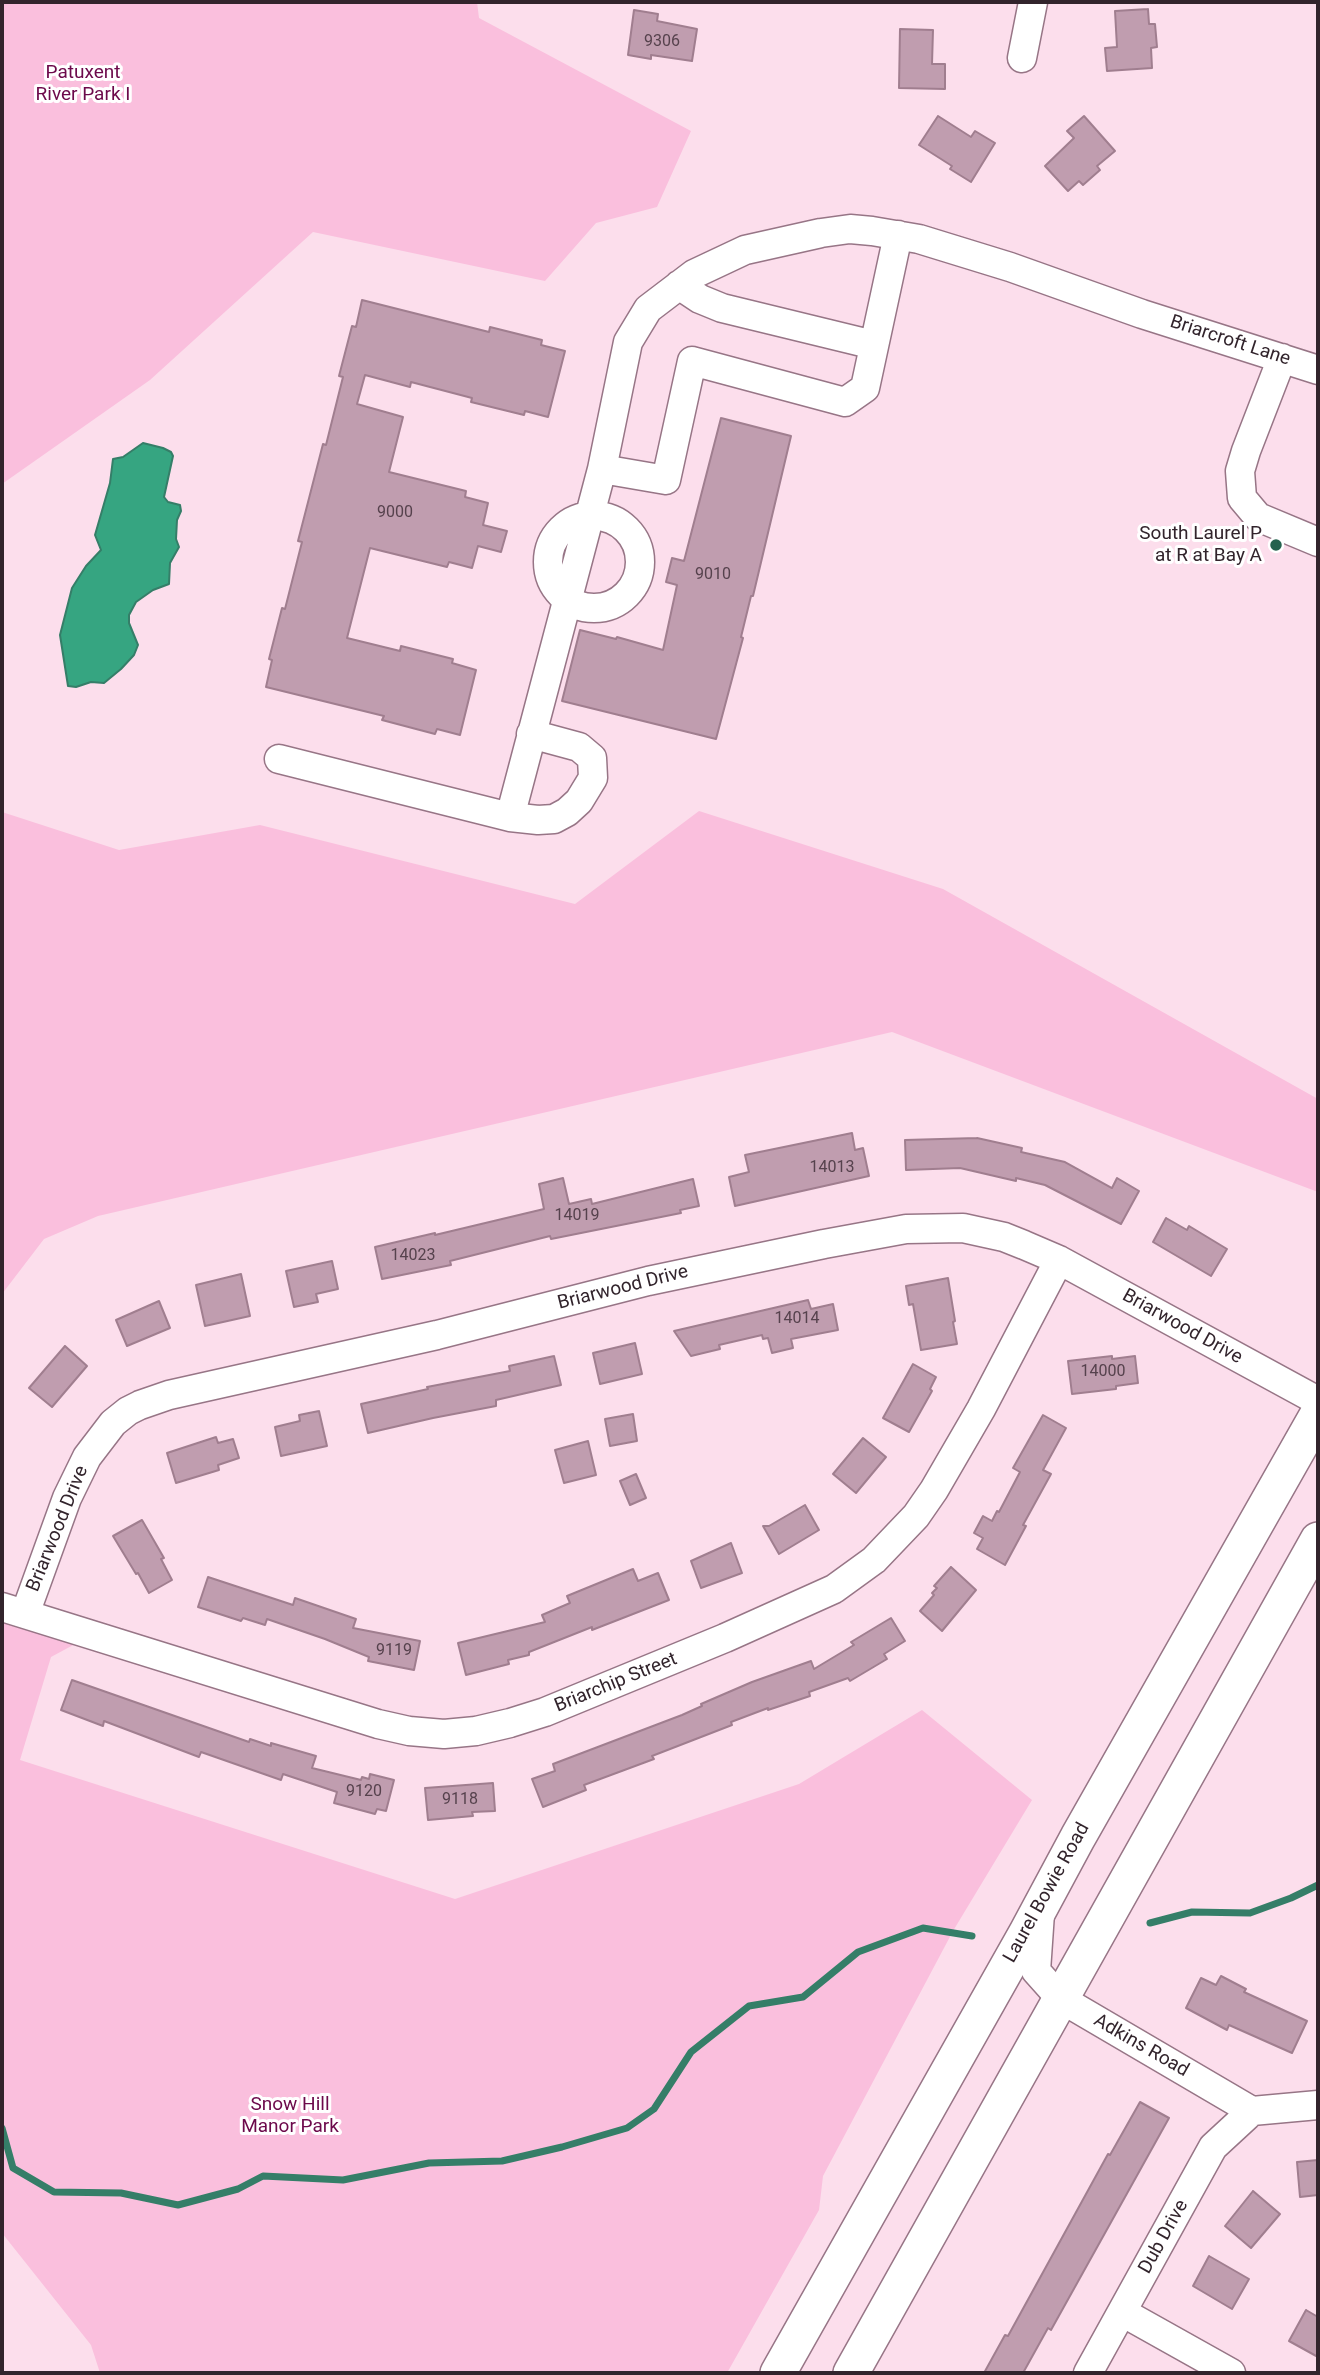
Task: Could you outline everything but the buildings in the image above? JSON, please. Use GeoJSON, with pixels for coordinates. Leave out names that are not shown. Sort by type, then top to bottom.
{"type":"FeatureCollection","features":[{"type":"Feature","properties":{"kind":"main road","name":"Laurel Bowie Road"},"geometry":{"type":"LineString","coordinates":[[778,2373],[1318,1414]]}},
{"type":"Feature","properties":{"kind":"main road"},"geometry":{"type":"LineString","coordinates":[[851,2373],[1318,1540]]}},
{"type":"Feature","properties":{"kind":"street"},"geometry":{"type":"LineString","coordinates":[[1022,58],[1033,2]]}},
{"type":"Feature","properties":{"kind":"street","name":"Briarcroft Lane"},"geometry":{"type":"LineString","coordinates":[[510,817],[602,469],[628,342],[648,309],[694,274],[746,250],[808,236],[850,229],[898,235],[1010,267],[1142,314],[1318,370]]}},
{"type":"Feature","properties":{"kind":"street"},"geometry":{"type":"LineString","coordinates":[[602,469],[666,480],[692,361],[845,402],[864,388],[898,235]]}},
{"type":"Feature","properties":{"kind":"street"},"geometry":{"type":"LineString","coordinates":[[679,285],[700,299],[722,308],[874,345]]}},
{"type":"Feature","properties":{"kind":"street"},"geometry":{"type":"LineString","coordinates":[[1282,358],[1245,451],[1240,471],[1241,498],[1258,517],[1318,542]]}},
{"type":"Feature","properties":{"kind":"street"},"geometry":{"type":"LineString","coordinates":[[569,600],[579,606],[609,606],[623,598],[633,587],[639,573],[640,557],[636,542],[627,530],[615,521],[589,516]]}},
{"type":"Feature","properties":{"kind":"street"},"geometry":{"type":"LineString","coordinates":[[279,759],[510,817],[554,819],[567,813],[579,802],[593,778],[592,758],[579,747],[531,734]]}},
{"type":"Feature","properties":{"kind":"street","name":"Briarwood Drive"},"geometry":{"type":"LineString","coordinates":[[13,1611],[87,1457],[120,1416],[152,1400],[437,1335],[648,1281],[906,1229],[937,1227],[984,1232],[1024,1245],[1059,1260],[1318,1401]]}},
{"type":"Feature","properties":{"kind":"street","name":"Briarchip Street"},"geometry":{"type":"LineString","coordinates":[[13,1611],[378,1724],[409,1731],[444,1734],[476,1731],[545,1712],[762,1622],[834,1589],[874,1560],[916,1516],[934,1490],[981,1409],[1059,1260]]}},
{"type":"Feature","properties":{"kind":"street","name":"Adkins Road"},"geometry":{"type":"LineString","coordinates":[[1040,1906],[1037,1971],[1061,1999],[1252,2111]]}},
{"type":"Feature","properties":{"kind":"street"},"geometry":{"type":"LineString","coordinates":[[1252,2111],[1318,2105]]}},
{"type":"Feature","properties":{"kind":"street","name":"Dub Drive"},"geometry":{"type":"LineString","coordinates":[[1088,2373],[1213,2147],[1252,2111]]}},
{"type":"Feature","properties":{"kind":"street"},"geometry":{"type":"LineString","coordinates":[[1122,2312],[1231,2373]]}},
{"type":"Feature","properties":{"kind":"green space","name":"Patuxent River Park I"},"geometry":{"type":"Polygon","coordinates":[[[2,2],[477,2],[479,18],[691,131],[657,207],[596,223],[545,281],[313,232],[150,380],[2,484],[2,2]]]}},
{"type":"Feature","properties":{"kind":"green space"},"geometry":{"type":"Polygon","coordinates":[[[699,811],[943,889],[1318,1099],[1318,1192],[892,1032],[98,1216],[44,1239],[2,1294],[2,812],[119,850],[260,825],[575,904],[699,811]]]}},
{"type":"Feature","properties":{"kind":"green space","name":"Snow Hill Manor Park"},"geometry":{"type":"Polygon","coordinates":[[[2,1619],[77,1643],[51,1657],[20,1760],[455,1899],[799,1784],[922,1710],[1032,1800],[953,1931],[823,2176],[819,2210],[727,2373],[100,2373],[91,2345],[2,2233],[2,1619]]]}},
{"type":"Feature","properties":{"kind":"shaded area"},"geometry":{"type":"Polygon","coordinates":[[[143,443],[163,448],[173,456],[164,497],[168,502],[180,505],[181,511],[177,520],[176,539],[179,547],[170,563],[169,584],[153,590],[136,602],[129,615],[129,623],[138,645],[134,655],[121,669],[104,683],[68,686],[60,635],[72,588],[86,566],[101,550],[95,535],[110,483],[113,459],[123,457],[143,443]]]}},
{"type":"Feature","properties":{"kind":"waterway"},"geometry":{"type":"LineString","coordinates":[[1150,1923],[1192,1912],[1250,1913],[1318,1885]]}},
{"type":"Feature","properties":{"kind":"waterway"},"geometry":{"type":"LineString","coordinates":[[2,2128],[13,2168],[54,2192],[121,2193],[178,2205],[238,2189],[263,2176],[343,2180],[429,2163],[502,2161],[627,2128],[654,2109],[691,2052],[749,2006],[803,1997],[858,1952],[923,1928],[972,1936]]}},
{"type":"Feature","properties":{"kind":"place","name":"South Laurel P at R at Bay A"},"geometry":{"type":"Point","coordinates":[1276,545]}}]}
